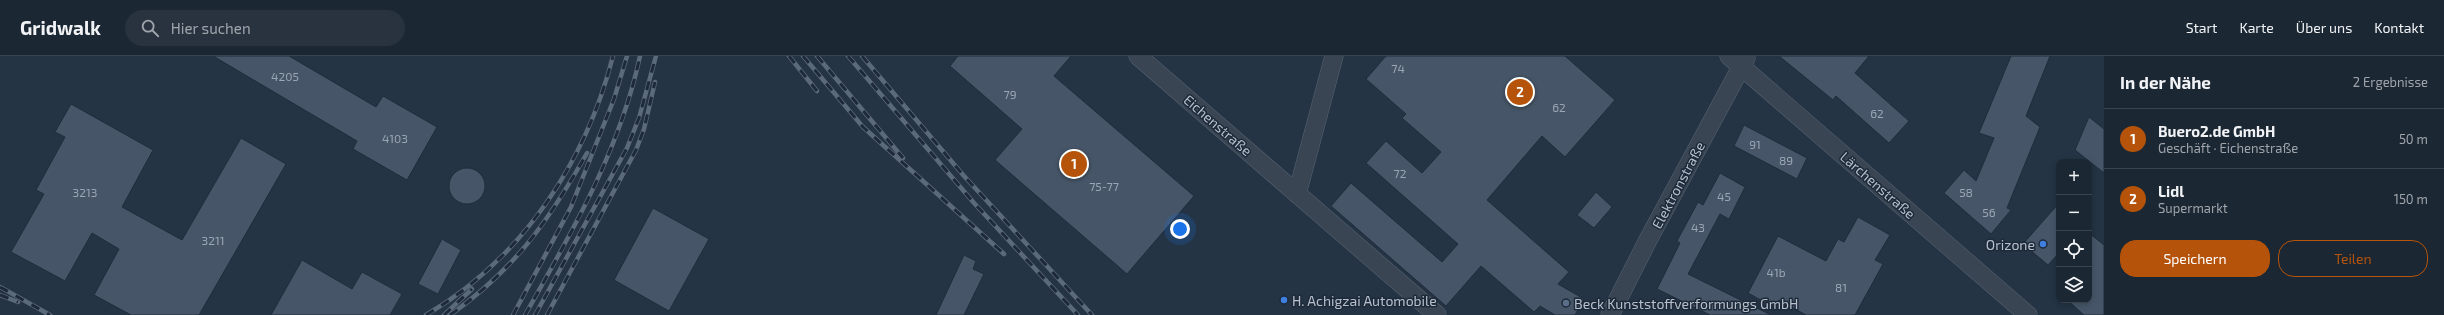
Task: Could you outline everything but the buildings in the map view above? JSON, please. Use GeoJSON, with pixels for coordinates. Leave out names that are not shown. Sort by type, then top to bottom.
{"type":"FeatureCollection","features":[{"type":"Feature","properties":{"kind":"street","name":"Eichenstraße"},"geometry":{"type":"LineString","coordinates":[[1138,56],[1437,315]]}},
{"type":"Feature","properties":{"kind":"street"},"geometry":{"type":"LineString","coordinates":[[1297,194],[1334,56]]}},
{"type":"Feature","properties":{"kind":"street","name":"Elektronstraße"},"geometry":{"type":"LineString","coordinates":[[1610,315],[1739,60]]}},
{"type":"Feature","properties":{"kind":"street","name":"Lärchenstraße"},"geometry":{"type":"LineString","coordinates":[[1739,60],[2028,315]]}},
{"type":"Feature","properties":{"kind":"railway"},"geometry":{"type":"LineString","coordinates":[[426,315],[460,292],[492,266],[520,236],[545,204],[567,170],[586,133],[601,95],[613,56]]}},
{"type":"Feature","properties":{"kind":"railway"},"geometry":{"type":"LineString","coordinates":[[513,315],[571,207],[614,99],[627,56]]}},
{"type":"Feature","properties":{"kind":"railway"},"geometry":{"type":"LineString","coordinates":[[525,315],[593,190],[620,124],[631,91],[640,56]]}},
{"type":"Feature","properties":{"kind":"railway"},"geometry":{"type":"LineString","coordinates":[[535,315],[627,148],[639,118],[656,56]]}},
{"type":"Feature","properties":{"kind":"railway"},"geometry":{"type":"LineString","coordinates":[[789,56],[817,91]]}},
{"type":"Feature","properties":{"kind":"railway"},"geometry":{"type":"LineString","coordinates":[[803,56],[863,127],[1004,254]]}},
{"type":"Feature","properties":{"kind":"railway"},"geometry":{"type":"LineString","coordinates":[[817,56],[903,158]]}},
{"type":"Feature","properties":{"kind":"railway"},"geometry":{"type":"LineString","coordinates":[[848,56],[974,203],[1078,315]]}},
{"type":"Feature","properties":{"kind":"railway"},"geometry":{"type":"LineString","coordinates":[[862,56],[964,176],[1092,315]]}},
{"type":"Feature","properties":{"kind":"railway"},"geometry":{"type":"LineString","coordinates":[[547,315],[636,150],[644,129],[655,82]]}},
{"type":"Feature","properties":{"kind":"railway"},"geometry":{"type":"LineString","coordinates":[[450,315],[473,298],[512,262],[544,222],[573,178],[587,153]]}},
{"type":"Feature","properties":{"kind":"railway"},"geometry":{"type":"LineString","coordinates":[[0,287],[50,315]]}},
{"type":"Feature","properties":{"kind":"railway"},"geometry":{"type":"LineString","coordinates":[[444,315],[472,289]]}},
{"type":"Feature","properties":{"kind":"railway"},"geometry":{"type":"LineString","coordinates":[[0,295],[18,302]]}},
{"type":"Feature","properties":{"kind":"place","name":"Lidl"},"geometry":{"type":"Point","coordinates":[1520,92]}},
{"type":"Feature","properties":{"kind":"place","name":"Buero2.de GmbH"},"geometry":{"type":"Point","coordinates":[1074,164]}},
{"type":"Feature","properties":{"kind":"place","name":"Orizone"},"geometry":{"type":"Point","coordinates":[2043,244]}},
{"type":"Feature","properties":{"kind":"place","name":"H. Achigzai Automobile"},"geometry":{"type":"Point","coordinates":[1284,300]}},
{"type":"Feature","properties":{"kind":"place","name":"Beck Kunststoffverformungs GmbH"},"geometry":{"type":"Point","coordinates":[1566,303]}}]}
